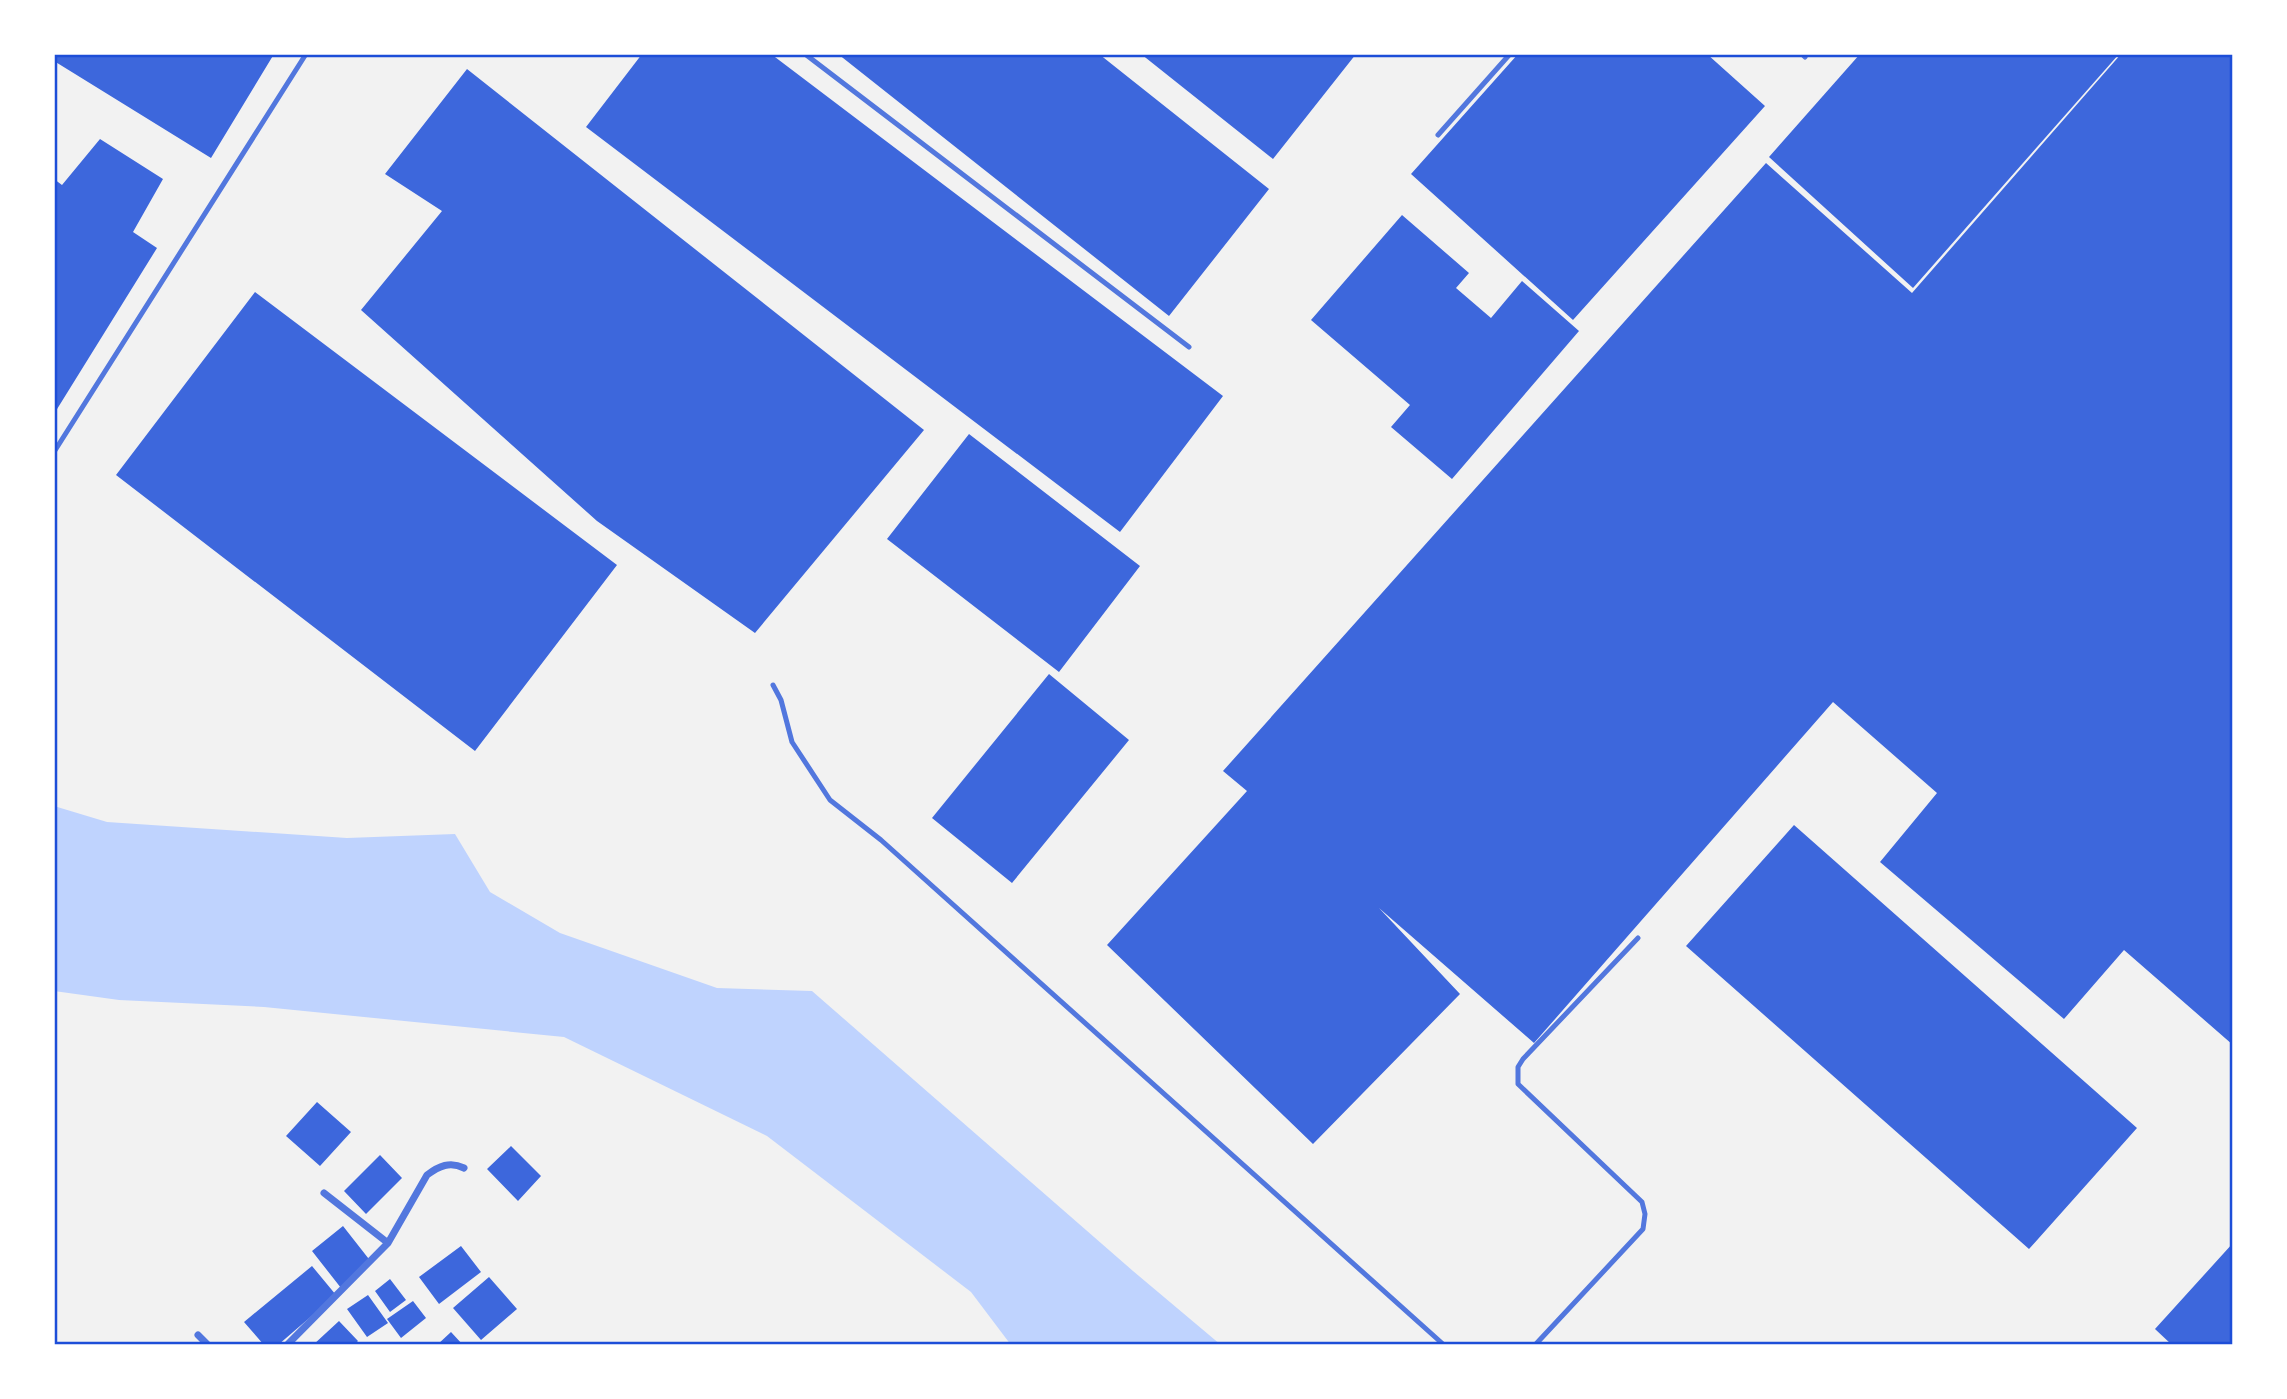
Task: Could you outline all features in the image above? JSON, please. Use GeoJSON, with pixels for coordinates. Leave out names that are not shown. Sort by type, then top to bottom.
{"type":"FeatureCollection","features":[{"type":"Feature","properties":{"kind":"street"},"geometry":{"type":"LineString","coordinates":[[287,1345],[388,1243],[427,1175],[447,1164],[464,1168]]}},
{"type":"Feature","properties":{"kind":"street"},"geometry":{"type":"LineString","coordinates":[[324,1193],[388,1243]]}},
{"type":"Feature","properties":{"kind":"street"},"geometry":{"type":"LineString","coordinates":[[198,1335],[208,1345]]}},
{"type":"Feature","properties":{"kind":"lane"},"geometry":{"type":"LineString","coordinates":[[54,452],[306,54]]}},
{"type":"Feature","properties":{"kind":"lane"},"geometry":{"type":"LineString","coordinates":[[805,54],[1189,347]]}},
{"type":"Feature","properties":{"kind":"lane"},"geometry":{"type":"LineString","coordinates":[[1438,135],[1510,54]]}},
{"type":"Feature","properties":{"kind":"lane"},"geometry":{"type":"LineString","coordinates":[[773,685],[781,700],[792,742],[830,800],[881,840],[1444,1345]]}},
{"type":"Feature","properties":{"kind":"lane"},"geometry":{"type":"LineString","coordinates":[[1535,1345],[1643,1229],[1645,1214],[1642,1202],[1518,1084],[1518,1067],[1638,938]]}},
{"type":"Feature","properties":{"kind":"water"},"geometry":{"type":"Polygon","coordinates":[[[54,806],[107,822],[347,838],[455,834],[490,892],[560,933],[717,988],[812,991],[1221,1345],[1011,1345],[971,1292],[767,1136],[564,1037],[264,1007],[119,1000],[54,991],[54,806]]]}},
{"type":"Feature","properties":{"kind":"building"},"geometry":{"type":"Polygon","coordinates":[[[54,54],[274,54],[211,158],[54,61],[54,54]]]}},
{"type":"Feature","properties":{"kind":"building"},"geometry":{"type":"Polygon","coordinates":[[[642,54],[771,54],[1223,396],[1120,532],[586,127],[642,54]]]}},
{"type":"Feature","properties":{"kind":"building"},"geometry":{"type":"Polygon","coordinates":[[[838,54],[1099,54],[1269,189],[1169,316],[838,54]]]}},
{"type":"Feature","properties":{"kind":"building"},"geometry":{"type":"Polygon","coordinates":[[[1141,54],[1356,54],[1273,159],[1141,54]]]}},
{"type":"Feature","properties":{"kind":"building"},"geometry":{"type":"Polygon","coordinates":[[[1518,54],[1707,54],[1765,106],[1573,320],[1411,174],[1518,54]]]}},
{"type":"Feature","properties":{"kind":"building"},"geometry":{"type":"Polygon","coordinates":[[[1860,54],[2119,54],[1913,288],[1769,157],[1860,54]]]}},
{"type":"Feature","properties":{"kind":"building"},"geometry":{"type":"Polygon","coordinates":[[[2121,54],[2233,54],[2233,1045],[2124,950],[2064,1019],[1880,862],[1937,793],[1833,702],[1534,1043],[1379,908],[1460,994],[1313,1144],[1107,945],[1247,791],[1223,771],[1766,163],[1912,293],[2121,54]]]}},
{"type":"Feature","properties":{"kind":"building"},"geometry":{"type":"Polygon","coordinates":[[[467,69],[924,430],[755,633],[597,521],[361,310],[442,211],[385,174],[467,69]]]}},
{"type":"Feature","properties":{"kind":"building"},"geometry":{"type":"Polygon","coordinates":[[[100,139],[163,179],[133,232],[157,248],[54,414],[54,179],[62,185],[100,139]]]}},
{"type":"Feature","properties":{"kind":"building"},"geometry":{"type":"Polygon","coordinates":[[[1402,215],[1469,273],[1456,288],[1491,318],[1522,281],[1579,331],[1452,479],[1391,427],[1410,405],[1311,320],[1402,215]]]}},
{"type":"Feature","properties":{"kind":"building"},"geometry":{"type":"Polygon","coordinates":[[[255,292],[617,565],[475,751],[116,475],[255,292]]]}},
{"type":"Feature","properties":{"kind":"building"},"geometry":{"type":"Polygon","coordinates":[[[969,434],[1140,566],[1059,672],[887,539],[969,434]]]}},
{"type":"Feature","properties":{"kind":"building"},"geometry":{"type":"Polygon","coordinates":[[[1049,674],[1129,740],[1012,883],[932,818],[1049,674]]]}},
{"type":"Feature","properties":{"kind":"building"},"geometry":{"type":"Polygon","coordinates":[[[1794,825],[2137,1128],[2029,1249],[1686,946],[1794,825]]]}},
{"type":"Feature","properties":{"kind":"building"},"geometry":{"type":"Polygon","coordinates":[[[317,1102],[351,1132],[320,1166],[286,1136],[317,1102]]]}},
{"type":"Feature","properties":{"kind":"building"},"geometry":{"type":"Polygon","coordinates":[[[511,1146],[541,1176],[518,1201],[487,1169],[511,1146]]]}},
{"type":"Feature","properties":{"kind":"building"},"geometry":{"type":"Polygon","coordinates":[[[380,1155],[402,1178],[366,1214],[344,1191],[380,1155]]]}},
{"type":"Feature","properties":{"kind":"building"},"geometry":{"type":"Polygon","coordinates":[[[343,1226],[372,1263],[341,1288],[312,1251],[343,1226]]]}},
{"type":"Feature","properties":{"kind":"building"},"geometry":{"type":"Polygon","coordinates":[[[2233,1243],[2233,1345],[2172,1345],[2155,1329],[2233,1243]]]}},
{"type":"Feature","properties":{"kind":"building"},"geometry":{"type":"Polygon","coordinates":[[[461,1246],[481,1272],[439,1304],[419,1277],[461,1246]]]}},
{"type":"Feature","properties":{"kind":"building"},"geometry":{"type":"Polygon","coordinates":[[[312,1266],[336,1295],[278,1345],[264,1345],[244,1322],[312,1266]]]}},
{"type":"Feature","properties":{"kind":"building"},"geometry":{"type":"Polygon","coordinates":[[[489,1277],[517,1309],[481,1340],[453,1308],[489,1277]]]}},
{"type":"Feature","properties":{"kind":"building"},"geometry":{"type":"Polygon","coordinates":[[[390,1279],[406,1300],[390,1312],[375,1291],[390,1279]]]}},
{"type":"Feature","properties":{"kind":"building"},"geometry":{"type":"Polygon","coordinates":[[[368,1295],[388,1323],[367,1337],[347,1309],[368,1295]]]}},
{"type":"Feature","properties":{"kind":"building"},"geometry":{"type":"Polygon","coordinates":[[[413,1301],[426,1318],[401,1338],[387,1319],[413,1301]]]}},
{"type":"Feature","properties":{"kind":"building"},"geometry":{"type":"Polygon","coordinates":[[[339,1321],[358,1341],[354,1345],[313,1345],[339,1321]]]}},
{"type":"Feature","properties":{"kind":"building"},"geometry":{"type":"Polygon","coordinates":[[[451,1332],[463,1345],[437,1345],[451,1332]]]}}]}
